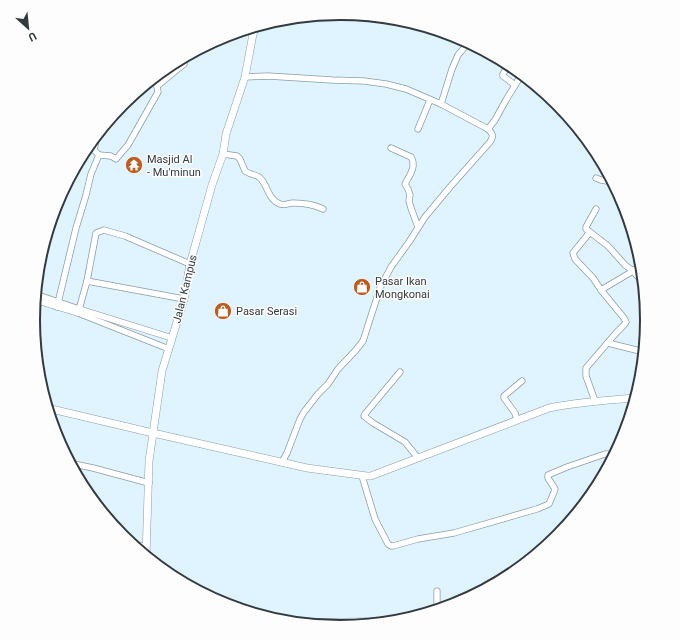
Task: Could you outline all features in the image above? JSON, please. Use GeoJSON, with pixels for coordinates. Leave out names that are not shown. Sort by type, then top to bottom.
{"type":"FeatureCollection","features":[{"type":"Feature","properties":{"kind":"street","name":"Jalan Kampus"},"geometry":{"type":"LineString","coordinates":[[146,547],[149,460],[162,372],[184,299],[190,264],[212,185],[223,154],[226,134],[245,76],[254,33]]}},
{"type":"Feature","properties":{"kind":"street"},"geometry":{"type":"LineString","coordinates":[[441,104],[452,68],[458,55],[464,47]]}},
{"type":"Feature","properties":{"kind":"street"},"geometry":{"type":"LineString","coordinates":[[157,86],[184,64]]}},
{"type":"Feature","properties":{"kind":"street"},"geometry":{"type":"LineString","coordinates":[[505,70],[503,74],[504,76],[515,85]]}},
{"type":"Feature","properties":{"kind":"street"},"geometry":{"type":"LineString","coordinates":[[245,76],[376,82],[386,84],[441,104],[493,133],[493,137],[490,142],[425,217],[391,266],[380,288],[363,341],[304,412],[282,462]]}},
{"type":"Feature","properties":{"kind":"street"},"geometry":{"type":"LineString","coordinates":[[488,129],[496,120],[519,79]]}},
{"type":"Feature","properties":{"kind":"street"},"geometry":{"type":"LineString","coordinates":[[94,148],[94,150],[99,155],[110,156],[116,159],[128,145],[158,92],[157,86],[155,84]]}},
{"type":"Feature","properties":{"kind":"street"},"geometry":{"type":"LineString","coordinates":[[418,129],[430,100]]}},
{"type":"Feature","properties":{"kind":"street"},"geometry":{"type":"LineString","coordinates":[[392,148],[413,160],[413,168],[405,184],[410,195],[410,208],[418,227]]}},
{"type":"Feature","properties":{"kind":"street"},"geometry":{"type":"LineString","coordinates":[[223,154],[237,156],[240,159],[245,171],[260,178],[272,198],[278,203],[282,205],[307,203],[323,209]]}},
{"type":"Feature","properties":{"kind":"street"},"geometry":{"type":"LineString","coordinates":[[58,304],[76,228],[91,174],[99,155]]}},
{"type":"Feature","properties":{"kind":"street"},"geometry":{"type":"LineString","coordinates":[[596,178],[606,180]]}},
{"type":"Feature","properties":{"kind":"street"},"geometry":{"type":"LineString","coordinates":[[596,209],[586,229],[608,246],[637,276]]}},
{"type":"Feature","properties":{"kind":"street"},"geometry":{"type":"LineString","coordinates":[[79,311],[96,233],[104,230],[124,236],[190,264]]}},
{"type":"Feature","properties":{"kind":"street"},"geometry":{"type":"LineString","coordinates":[[590,232],[573,253],[575,259],[593,278],[626,322],[586,368],[586,376],[595,401]]}},
{"type":"Feature","properties":{"kind":"street"},"geometry":{"type":"LineString","coordinates":[[601,290],[636,268]]}},
{"type":"Feature","properties":{"kind":"street"},"geometry":{"type":"LineString","coordinates":[[86,281],[184,299]]}},
{"type":"Feature","properties":{"kind":"street"},"geometry":{"type":"LineString","coordinates":[[40,296],[79,311],[172,338]]}},
{"type":"Feature","properties":{"kind":"street"},"geometry":{"type":"LineString","coordinates":[[40,301],[58,304]]}},
{"type":"Feature","properties":{"kind":"street"},"geometry":{"type":"LineString","coordinates":[[79,311],[169,349]]}},
{"type":"Feature","properties":{"kind":"street"},"geometry":{"type":"LineString","coordinates":[[608,343],[639,351]]}},
{"type":"Feature","properties":{"kind":"street"},"geometry":{"type":"LineString","coordinates":[[400,372],[364,416],[372,423],[405,442],[418,458]]}},
{"type":"Feature","properties":{"kind":"street"},"geometry":{"type":"LineString","coordinates":[[517,420],[515,413],[504,396],[522,381]]}},
{"type":"Feature","properties":{"kind":"street"},"geometry":{"type":"LineString","coordinates":[[53,409],[282,462],[340,473],[371,476],[549,408],[595,401],[629,400]]}},
{"type":"Feature","properties":{"kind":"street"},"geometry":{"type":"LineString","coordinates":[[362,476],[375,519],[390,546],[418,539],[454,533],[537,510],[548,504],[554,492],[554,487],[548,478],[548,475],[605,454],[609,455]]}},
{"type":"Feature","properties":{"kind":"street"},"geometry":{"type":"LineString","coordinates":[[76,465],[149,483]]}},
{"type":"Feature","properties":{"kind":"street"},"geometry":{"type":"LineString","coordinates":[[142,546],[146,547]]}},
{"type":"Feature","properties":{"kind":"street"},"geometry":{"type":"LineString","coordinates":[[437,591],[437,605]]}},
{"type":"Feature","properties":{"kind":"place","name":"Masjid Al - Mu'minun"},"geometry":{"type":"Point","coordinates":[134,165]}},
{"type":"Feature","properties":{"kind":"place","name":"Pasar Ikan Mongkonai"},"geometry":{"type":"Point","coordinates":[362,287]}},
{"type":"Feature","properties":{"kind":"place","name":"Pasar Serasi"},"geometry":{"type":"Point","coordinates":[223,311]}}]}
